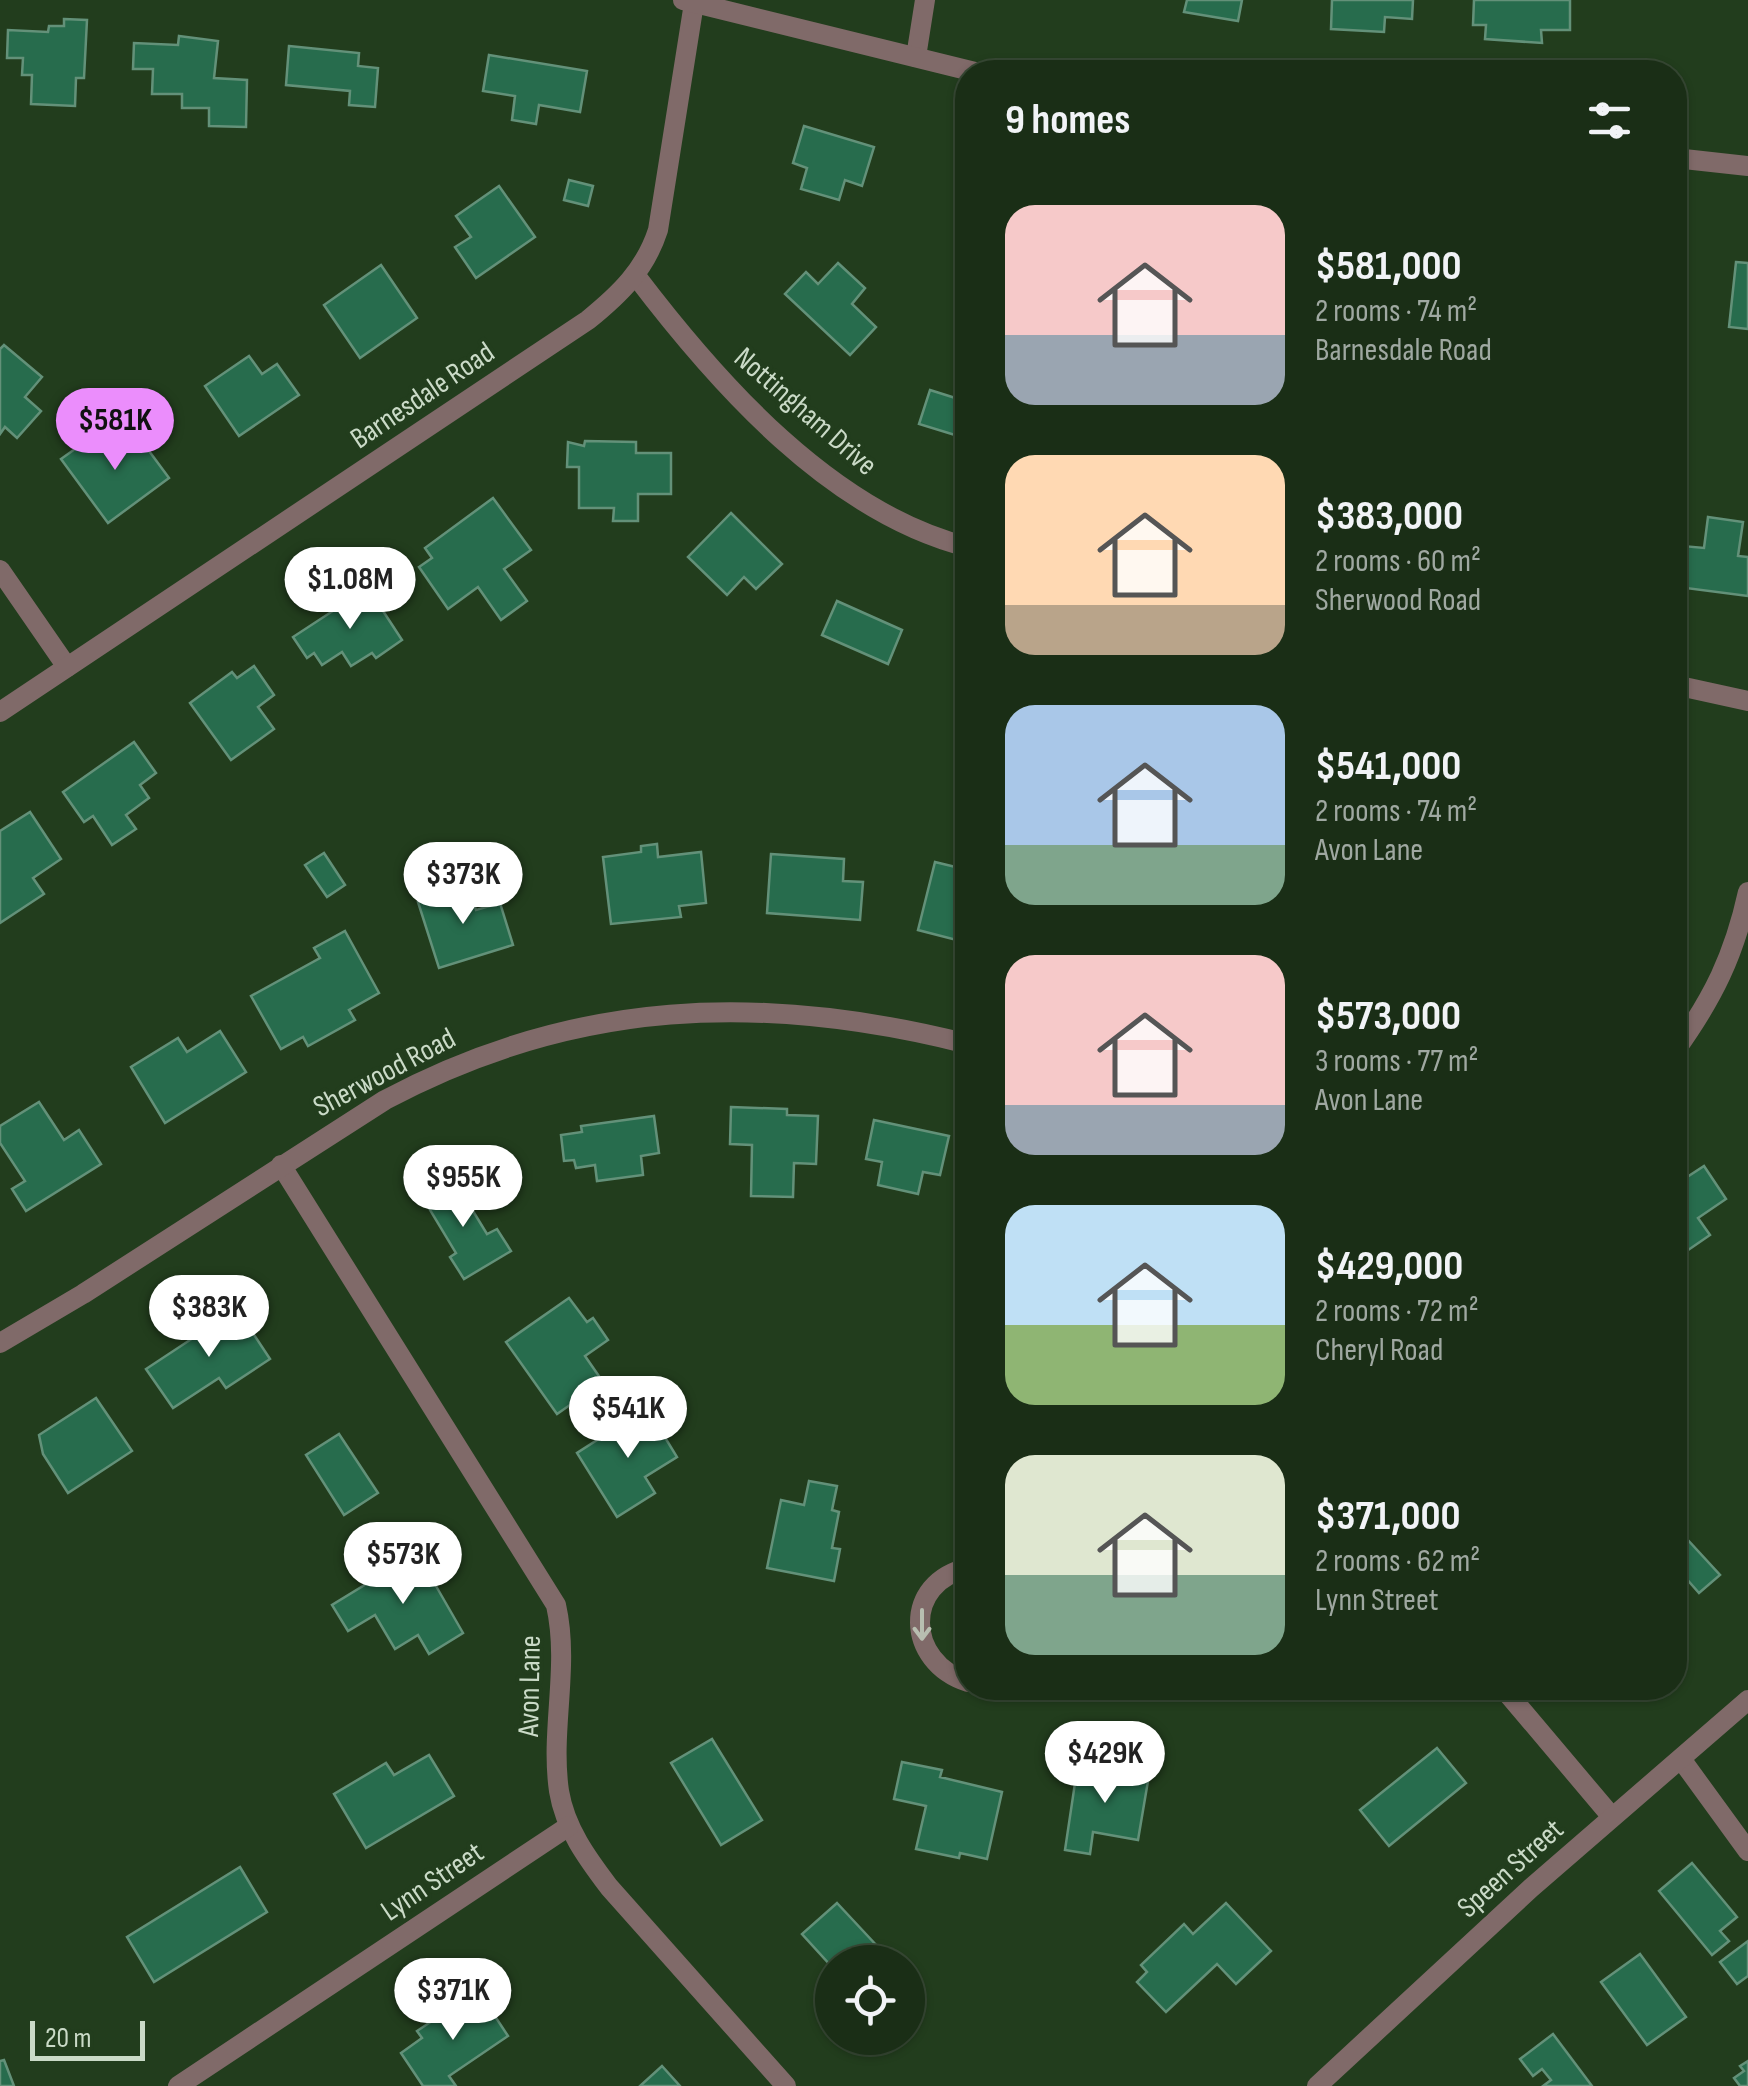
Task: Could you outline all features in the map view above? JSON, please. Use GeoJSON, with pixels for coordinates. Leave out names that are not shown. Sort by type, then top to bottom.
{"type":"FeatureCollection","features":[{"type":"Feature","properties":{"kind":"street"},"geometry":{"type":"LineString","coordinates":[[916,57],[924,0]]}},
{"type":"Feature","properties":{"kind":"street"},"geometry":{"type":"LineString","coordinates":[[689,1],[955,67]]}},
{"type":"Feature","properties":{"kind":"street","name":"Barnesdale Road"},"geometry":{"type":"LineString","coordinates":[[0,712],[588,320],[636,276],[651,252],[658,230],[689,1]]}},
{"type":"Feature","properties":{"kind":"street"},"geometry":{"type":"LineString","coordinates":[[1687,159],[1748,166]]}},
{"type":"Feature","properties":{"kind":"street","name":"Nottingham Drive"},"geometry":{"type":"LineString","coordinates":[[636,276],[671,322],[748,406],[835,481],[898,522],[955,542]]}},
{"type":"Feature","properties":{"kind":"street"},"geometry":{"type":"LineString","coordinates":[[0,570],[68,667]]}},
{"type":"Feature","properties":{"kind":"street"},"geometry":{"type":"LineString","coordinates":[[1687,688],[1748,702]]}},
{"type":"Feature","properties":{"kind":"street"},"geometry":{"type":"LineString","coordinates":[[1687,1033],[1721,981],[1738,936],[1748,892]]}},
{"type":"Feature","properties":{"kind":"street","name":"Sherwood Road"},"geometry":{"type":"LineString","coordinates":[[0,1343],[385,1100],[432,1075],[520,1042],[593,1026],[692,1012],[783,1012],[879,1024],[955,1041]]}},
{"type":"Feature","properties":{"kind":"street","name":"Avon Lane"},"geometry":{"type":"LineString","coordinates":[[281,1165],[556,1604],[564,1662],[557,1763],[560,1794],[584,1855],[786,2086]]}},
{"type":"Feature","properties":{"kind":"street"},"geometry":{"type":"LineString","coordinates":[[955,1573],[932,1589],[923,1604],[920,1622],[927,1654],[955,1678]]}},
{"type":"Feature","properties":{"kind":"street"},"geometry":{"type":"LineString","coordinates":[[1513,1700],[1612,1817]]}},
{"type":"Feature","properties":{"kind":"street","name":"Speen Street"},"geometry":{"type":"LineString","coordinates":[[1317,2086],[1531,1888],[1748,1700]]}},
{"type":"Feature","properties":{"kind":"street"},"geometry":{"type":"LineString","coordinates":[[1681,1759],[1748,1851]]}},
{"type":"Feature","properties":{"kind":"street","name":"Lynn Street"},"geometry":{"type":"LineString","coordinates":[[178,2086],[570,1826]]}},
{"type":"Feature","properties":{"kind":"building"},"geometry":{"type":"Polygon","coordinates":[[[1187,0],[1242,0],[1238,21],[1184,12],[1187,0]]]}},
{"type":"Feature","properties":{"kind":"building"},"geometry":{"type":"Polygon","coordinates":[[[1332,0],[1413,0],[1412,19],[1385,17],[1384,32],[1331,29],[1332,0]]]}},
{"type":"Feature","properties":{"kind":"building"},"geometry":{"type":"Polygon","coordinates":[[[1474,0],[1570,0],[1570,30],[1541,30],[1542,43],[1485,39],[1486,25],[1473,25],[1474,0]]]}},
{"type":"Feature","properties":{"kind":"building"},"geometry":{"type":"Polygon","coordinates":[[[64,19],[87,20],[84,78],[76,78],[75,106],[31,104],[32,75],[22,75],[23,58],[7,58],[8,30],[48,32],[49,26],[64,26],[64,19]]]}},
{"type":"Feature","properties":{"kind":"building"},"geometry":{"type":"Polygon","coordinates":[[[179,36],[218,41],[214,78],[247,80],[246,127],[209,126],[209,108],[182,108],[182,94],[152,94],[153,69],[133,69],[134,43],[178,45],[179,36]]]}},
{"type":"Feature","properties":{"kind":"building"},"geometry":{"type":"Polygon","coordinates":[[[289,46],[359,53],[358,66],[378,68],[375,107],[349,105],[350,91],[286,85],[289,46]]]}},
{"type":"Feature","properties":{"kind":"building"},"geometry":{"type":"Polygon","coordinates":[[[489,55],[587,71],[580,112],[539,105],[536,124],[512,120],[515,96],[483,91],[489,55]]]}},
{"type":"Feature","properties":{"kind":"building"},"geometry":{"type":"Polygon","coordinates":[[[804,126],[874,147],[862,186],[845,180],[839,200],[801,189],[807,168],[793,163],[804,126]]]}},
{"type":"Feature","properties":{"kind":"building"},"geometry":{"type":"Polygon","coordinates":[[[569,180],[593,186],[588,206],[564,200],[569,180]]]}},
{"type":"Feature","properties":{"kind":"building"},"geometry":{"type":"Polygon","coordinates":[[[499,186],[535,237],[476,278],[455,247],[471,237],[456,216],[499,186]]]}},
{"type":"Feature","properties":{"kind":"building"},"geometry":{"type":"Polygon","coordinates":[[[1736,262],[1748,263],[1748,329],[1729,327],[1736,262]]]}},
{"type":"Feature","properties":{"kind":"building"},"geometry":{"type":"Polygon","coordinates":[[[838,263],[865,288],[852,304],[876,327],[850,355],[785,294],[806,272],[818,284],[838,263]]]}},
{"type":"Feature","properties":{"kind":"building"},"geometry":{"type":"Polygon","coordinates":[[[381,265],[417,318],[360,358],[324,305],[381,265]]]}},
{"type":"Feature","properties":{"kind":"building"},"geometry":{"type":"Polygon","coordinates":[[[4,345],[42,377],[25,397],[41,411],[17,438],[5,427],[0,434],[0,349],[4,345]]]}},
{"type":"Feature","properties":{"kind":"building"},"geometry":{"type":"Polygon","coordinates":[[[249,356],[262,374],[277,364],[299,395],[239,436],[205,386],[249,356]]]}},
{"type":"Feature","properties":{"kind":"building"},"geometry":{"type":"Polygon","coordinates":[[[930,390],[955,398],[955,435],[919,424],[930,390]]]}},
{"type":"Feature","properties":{"kind":"building"},"geometry":{"type":"Polygon","coordinates":[[[135,432],[169,478],[108,523],[61,459],[96,434],[108,451],[135,432]]]}},
{"type":"Feature","properties":{"kind":"building"},"geometry":{"type":"Polygon","coordinates":[[[585,441],[636,442],[636,453],[671,453],[671,494],[638,494],[638,521],[613,521],[614,508],[579,508],[579,467],[567,467],[568,442],[584,446],[585,441]]]}},
{"type":"Feature","properties":{"kind":"building"},"geometry":{"type":"Polygon","coordinates":[[[493,498],[531,550],[504,569],[527,601],[501,620],[478,587],[448,609],[419,567],[432,558],[425,548],[493,498]]]}},
{"type":"Feature","properties":{"kind":"building"},"geometry":{"type":"Polygon","coordinates":[[[731,513],[782,564],[756,589],[744,577],[727,595],[688,557],[731,513]]]}},
{"type":"Feature","properties":{"kind":"building"},"geometry":{"type":"Polygon","coordinates":[[[1708,517],[1743,522],[1738,556],[1748,557],[1748,596],[1687,588],[1687,546],[1704,548],[1708,517]]]}},
{"type":"Feature","properties":{"kind":"building"},"geometry":{"type":"Polygon","coordinates":[[[368,588],[402,640],[376,658],[372,653],[351,666],[342,652],[322,665],[314,653],[307,658],[293,637],[368,588]]]}},
{"type":"Feature","properties":{"kind":"building"},"geometry":{"type":"Polygon","coordinates":[[[837,601],[902,630],[888,664],[822,635],[837,601]]]}},
{"type":"Feature","properties":{"kind":"building"},"geometry":{"type":"Polygon","coordinates":[[[254,666],[274,695],[258,707],[274,729],[231,760],[190,703],[232,672],[237,678],[254,666]]]}},
{"type":"Feature","properties":{"kind":"building"},"geometry":{"type":"Polygon","coordinates":[[[134,742],[156,773],[140,785],[149,798],[126,815],[136,829],[112,845],[93,816],[84,822],[63,792],[134,742]]]}},
{"type":"Feature","properties":{"kind":"building"},"geometry":{"type":"Polygon","coordinates":[[[30,812],[61,859],[33,878],[44,894],[0,923],[0,831],[30,812]]]}},
{"type":"Feature","properties":{"kind":"building"},"geometry":{"type":"Polygon","coordinates":[[[657,844],[658,857],[701,852],[706,903],[679,906],[681,917],[611,924],[603,857],[641,852],[641,846],[657,844]]]}},
{"type":"Feature","properties":{"kind":"building"},"geometry":{"type":"Polygon","coordinates":[[[324,853],[345,885],[327,897],[305,865],[324,853]]]}},
{"type":"Feature","properties":{"kind":"building"},"geometry":{"type":"Polygon","coordinates":[[[771,854],[844,859],[843,881],[863,882],[860,920],[767,913],[771,854]]]}},
{"type":"Feature","properties":{"kind":"building"},"geometry":{"type":"Polygon","coordinates":[[[935,862],[955,867],[955,940],[918,930],[935,862]]]}},
{"type":"Feature","properties":{"kind":"building"},"geometry":{"type":"Polygon","coordinates":[[[468,887],[476,910],[500,903],[513,945],[439,968],[418,902],[468,887]]]}},
{"type":"Feature","properties":{"kind":"building"},"geometry":{"type":"Polygon","coordinates":[[[345,931],[379,993],[349,1010],[355,1020],[308,1046],[303,1037],[281,1049],[251,996],[320,958],[314,948],[345,931]]]}},
{"type":"Feature","properties":{"kind":"building"},"geometry":{"type":"Polygon","coordinates":[[[220,1031],[246,1072],[165,1123],[131,1067],[178,1038],[187,1052],[220,1031]]]}},
{"type":"Feature","properties":{"kind":"building"},"geometry":{"type":"Polygon","coordinates":[[[39,1102],[64,1140],[79,1130],[101,1164],[26,1211],[12,1189],[25,1181],[0,1143],[0,1126],[39,1102]]]}},
{"type":"Feature","properties":{"kind":"building"},"geometry":{"type":"Polygon","coordinates":[[[731,1107],[787,1109],[787,1115],[818,1116],[816,1164],[794,1163],[793,1197],[751,1196],[752,1145],[730,1144],[731,1107]]]}},
{"type":"Feature","properties":{"kind":"building"},"geometry":{"type":"Polygon","coordinates":[[[654,1116],[659,1153],[641,1156],[643,1175],[597,1181],[595,1165],[576,1168],[574,1160],[564,1161],[561,1135],[582,1132],[581,1126],[654,1116]]]}},
{"type":"Feature","properties":{"kind":"building"},"geometry":{"type":"Polygon","coordinates":[[[874,1120],[949,1136],[940,1175],[923,1172],[918,1194],[878,1185],[882,1162],[866,1159],[874,1120]]]}},
{"type":"Feature","properties":{"kind":"building"},"geometry":{"type":"Polygon","coordinates":[[[1704,1166],[1726,1199],[1698,1218],[1710,1235],[1687,1251],[1687,1177],[1704,1166]]]}},
{"type":"Feature","properties":{"kind":"building"},"geometry":{"type":"Polygon","coordinates":[[[437,1179],[447,1196],[459,1188],[487,1234],[497,1229],[511,1251],[464,1279],[450,1257],[456,1253],[418,1190],[437,1179]]]}},
{"type":"Feature","properties":{"kind":"building"},"geometry":{"type":"Polygon","coordinates":[[[569,1298],[587,1322],[593,1318],[608,1340],[585,1356],[603,1382],[557,1414],[506,1342],[569,1298]]]}},
{"type":"Feature","properties":{"kind":"building"},"geometry":{"type":"Polygon","coordinates":[[[237,1309],[270,1359],[226,1388],[219,1378],[173,1408],[146,1369],[237,1309]]]}},
{"type":"Feature","properties":{"kind":"building"},"geometry":{"type":"Polygon","coordinates":[[[96,1398],[132,1451],[68,1493],[43,1454],[39,1435],[96,1398]]]}},
{"type":"Feature","properties":{"kind":"building"},"geometry":{"type":"Polygon","coordinates":[[[647,1408],[677,1457],[645,1477],[655,1493],[617,1517],[577,1453],[647,1408]]]}},
{"type":"Feature","properties":{"kind":"building"},"geometry":{"type":"Polygon","coordinates":[[[339,1434],[378,1493],[344,1515],[306,1455],[339,1434]]]}},
{"type":"Feature","properties":{"kind":"building"},"geometry":{"type":"Polygon","coordinates":[[[809,1481],[837,1486],[832,1510],[839,1512],[832,1548],[840,1549],[834,1581],[767,1568],[781,1500],[804,1505],[809,1481]]]}},
{"type":"Feature","properties":{"kind":"building"},"geometry":{"type":"Polygon","coordinates":[[[1687,1539],[1720,1575],[1699,1593],[1687,1579],[1687,1539]]]}},
{"type":"Feature","properties":{"kind":"building"},"geometry":{"type":"Polygon","coordinates":[[[417,1553],[463,1633],[429,1654],[418,1635],[395,1649],[375,1615],[348,1631],[332,1605],[417,1553]]]}},
{"type":"Feature","properties":{"kind":"building"},"geometry":{"type":"Polygon","coordinates":[[[712,1739],[762,1820],[721,1845],[671,1763],[712,1739]]]}},
{"type":"Feature","properties":{"kind":"building"},"geometry":{"type":"Polygon","coordinates":[[[1437,1748],[1466,1783],[1389,1846],[1360,1810],[1437,1748]]]}},
{"type":"Feature","properties":{"kind":"building"},"geometry":{"type":"Polygon","coordinates":[[[429,1755],[454,1796],[366,1848],[334,1794],[386,1763],[394,1775],[429,1755]]]}},
{"type":"Feature","properties":{"kind":"building"},"geometry":{"type":"Polygon","coordinates":[[[902,1762],[942,1770],[940,1777],[1002,1792],[987,1859],[916,1849],[926,1806],[894,1799],[902,1762]]]}},
{"type":"Feature","properties":{"kind":"building"},"geometry":{"type":"Polygon","coordinates":[[[1078,1763],[1149,1775],[1138,1840],[1093,1832],[1090,1854],[1065,1850],[1078,1763]]]}},
{"type":"Feature","properties":{"kind":"building"},"geometry":{"type":"Polygon","coordinates":[[[1692,1863],[1737,1917],[1720,1931],[1729,1941],[1712,1955],[1659,1891],[1692,1863]]]}},
{"type":"Feature","properties":{"kind":"building"},"geometry":{"type":"Polygon","coordinates":[[[240,1867],[267,1912],[154,1982],[127,1937],[240,1867]]]}},
{"type":"Feature","properties":{"kind":"building"},"geometry":{"type":"Polygon","coordinates":[[[837,1903],[876,1945],[815,1945],[815,1948],[802,1934],[837,1903]]]}},
{"type":"Feature","properties":{"kind":"building"},"geometry":{"type":"Polygon","coordinates":[[[1226,1903],[1271,1951],[1236,1984],[1217,1964],[1166,2012],[1137,1982],[1147,1972],[1141,1965],[1184,1924],[1193,1934],[1226,1903]]]}},
{"type":"Feature","properties":{"kind":"building"},"geometry":{"type":"Polygon","coordinates":[[[1748,1941],[1748,1976],[1737,1984],[1720,1962],[1748,1941]]]}},
{"type":"Feature","properties":{"kind":"building"},"geometry":{"type":"Polygon","coordinates":[[[1640,1954],[1686,2017],[1647,2045],[1601,1982],[1640,1954]]]}},
{"type":"Feature","properties":{"kind":"building"},"geometry":{"type":"Polygon","coordinates":[[[481,1995],[508,2036],[449,2076],[456,2086],[423,2086],[401,2053],[422,2038],[417,2031],[447,2011],[450,2016],[481,1995]]]}},
{"type":"Feature","properties":{"kind":"building"},"geometry":{"type":"Polygon","coordinates":[[[1553,2034],[1592,2086],[1543,2086],[1551,2080],[1542,2069],[1533,2076],[1520,2059],[1553,2034]]]}},
{"type":"Feature","properties":{"kind":"building"},"geometry":{"type":"Polygon","coordinates":[[[4,2060],[14,2086],[0,2086],[0,2061],[4,2060]]]}},
{"type":"Feature","properties":{"kind":"building"},"geometry":{"type":"Polygon","coordinates":[[[1748,2061],[1748,2086],[1740,2086],[1734,2078],[1744,2071],[1740,2066],[1748,2061]]]}},
{"type":"Feature","properties":{"kind":"building"},"geometry":{"type":"Polygon","coordinates":[[[662,2066],[680,2086],[640,2086],[662,2066]]]}}]}
